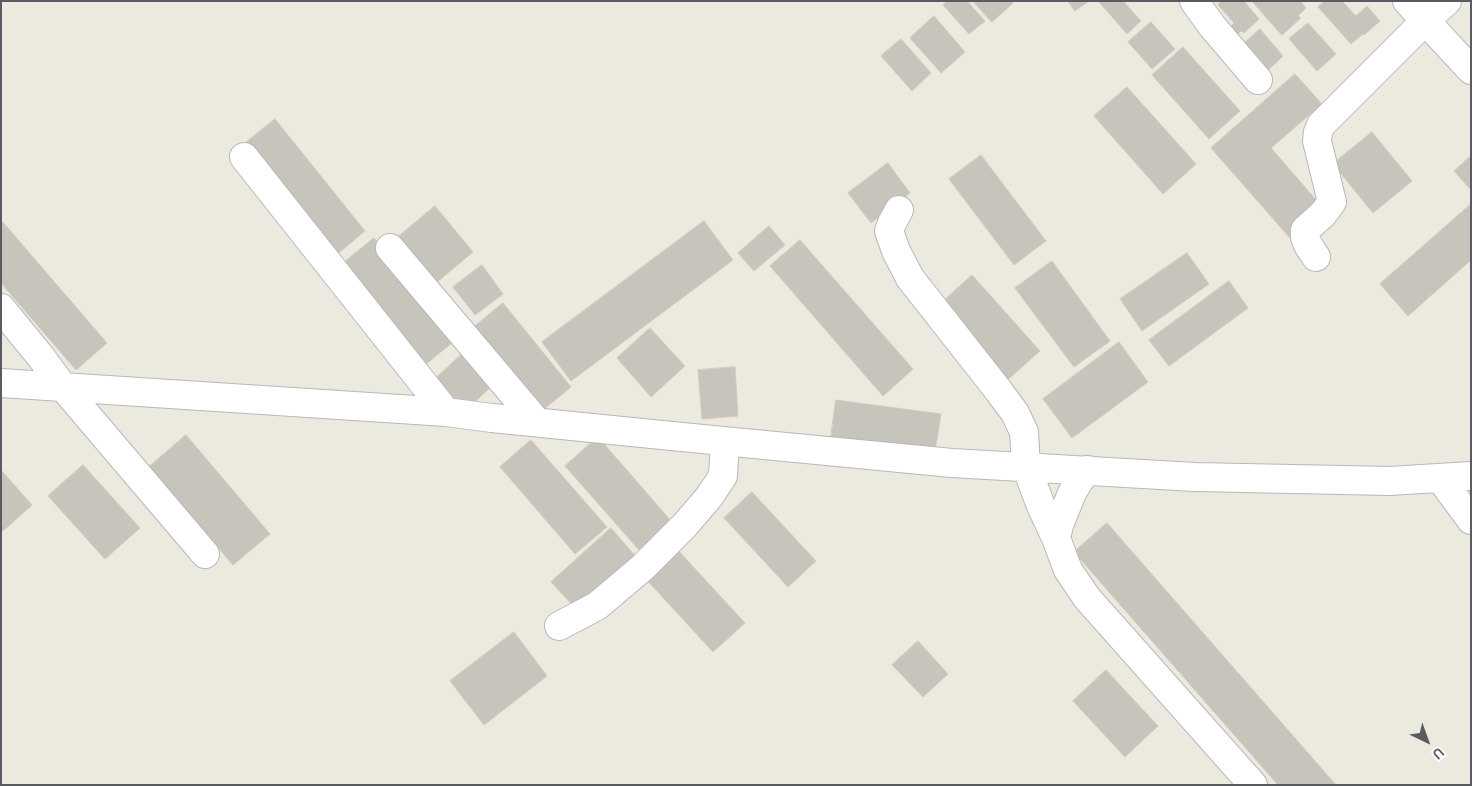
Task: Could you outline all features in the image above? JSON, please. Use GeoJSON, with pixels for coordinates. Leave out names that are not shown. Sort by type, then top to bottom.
{"type":"FeatureCollection","features":[{"type":"Feature","properties":{"kind":"street"},"geometry":{"type":"LineString","coordinates":[[1194,1],[1212,26],[1258,80]]}},
{"type":"Feature","properties":{"kind":"street"},"geometry":{"type":"LineString","coordinates":[[1316,257],[1307,243],[1304,234],[1305,230],[1323,214],[1332,202],[1317,141],[1321,125],[1417,11],[1447,1]]}},
{"type":"Feature","properties":{"kind":"street"},"geometry":{"type":"LineString","coordinates":[[1417,11],[1471,70]]}},
{"type":"Feature","properties":{"kind":"street"},"geometry":{"type":"LineString","coordinates":[[244,157],[446,412]]}},
{"type":"Feature","properties":{"kind":"street"},"geometry":{"type":"LineString","coordinates":[[899,210],[889,231],[896,251],[910,278],[1014,413],[1024,432],[1026,466],[1068,570],[1087,598],[1252,785]]}},
{"type":"Feature","properties":{"kind":"street"},"geometry":{"type":"LineString","coordinates":[[390,248],[537,422]]}},
{"type":"Feature","properties":{"kind":"street"},"geometry":{"type":"LineString","coordinates":[[1,308],[42,357],[62,388],[205,554]]}},
{"type":"Feature","properties":{"kind":"street"},"geometry":{"type":"LineString","coordinates":[[1,383],[446,412],[725,442],[952,462],[1195,477],[1389,481],[1471,476]]}},
{"type":"Feature","properties":{"kind":"street"},"geometry":{"type":"LineString","coordinates":[[559,626],[597,606],[642,568],[685,525],[723,476],[725,442]]}},
{"type":"Feature","properties":{"kind":"street"},"geometry":{"type":"LineString","coordinates":[[1056,538],[1059,524],[1072,494],[1079,480],[1088,470]]}},
{"type":"Feature","properties":{"kind":"street"},"geometry":{"type":"LineString","coordinates":[[1440,478],[1471,520]]}},
{"type":"Feature","properties":{"kind":"building"},"geometry":{"type":"Polygon","coordinates":[[[947,1],[967,1],[985,21],[969,34],[943,5],[947,1]]]}},
{"type":"Feature","properties":{"kind":"building"},"geometry":{"type":"Polygon","coordinates":[[[973,1],[1011,1],[1013,3],[992,22],[973,1]]]}},
{"type":"Feature","properties":{"kind":"building"},"geometry":{"type":"Polygon","coordinates":[[[1068,1],[1089,1],[1075,11],[1068,1]]]}},
{"type":"Feature","properties":{"kind":"building"},"geometry":{"type":"Polygon","coordinates":[[[1100,1],[1123,1],[1141,21],[1127,34],[1100,1]]]}},
{"type":"Feature","properties":{"kind":"building"},"geometry":{"type":"Polygon","coordinates":[[[1221,1],[1244,1],[1259,19],[1244,33],[1241,31],[1233,39],[1226,31],[1234,23],[1218,5],[1221,1]]]}},
{"type":"Feature","properties":{"kind":"building"},"geometry":{"type":"Polygon","coordinates":[[[1252,1],[1286,1],[1287,3],[1289,1],[1300,1],[1306,8],[1298,16],[1301,18],[1282,35],[1252,1]]]}},
{"type":"Feature","properties":{"kind":"building"},"geometry":{"type":"Polygon","coordinates":[[[1325,1],[1342,1],[1356,16],[1367,6],[1380,21],[1351,44],[1318,7],[1325,1]]]}},
{"type":"Feature","properties":{"kind":"building"},"geometry":{"type":"Polygon","coordinates":[[[934,16],[965,52],[941,73],[910,38],[934,16]]]}},
{"type":"Feature","properties":{"kind":"building"},"geometry":{"type":"Polygon","coordinates":[[[1151,22],[1175,49],[1152,69],[1128,42],[1151,22]]]}},
{"type":"Feature","properties":{"kind":"building"},"geometry":{"type":"Polygon","coordinates":[[[1308,23],[1336,54],[1317,71],[1289,39],[1308,23]]]}},
{"type":"Feature","properties":{"kind":"building"},"geometry":{"type":"Polygon","coordinates":[[[1260,29],[1283,56],[1263,75],[1239,48],[1260,29]]]}},
{"type":"Feature","properties":{"kind":"building"},"geometry":{"type":"Polygon","coordinates":[[[901,39],[931,73],[912,91],[881,56],[901,39]]]}},
{"type":"Feature","properties":{"kind":"building"},"geometry":{"type":"Polygon","coordinates":[[[1183,47],[1240,111],[1209,139],[1152,75],[1183,47]]]}},
{"type":"Feature","properties":{"kind":"building"},"geometry":{"type":"Polygon","coordinates":[[[1295,74],[1322,104],[1271,148],[1324,209],[1290,238],[1211,148],[1295,74]]]}},
{"type":"Feature","properties":{"kind":"building"},"geometry":{"type":"Polygon","coordinates":[[[1127,87],[1196,164],[1163,194],[1094,116],[1127,87]]]}},
{"type":"Feature","properties":{"kind":"building"},"geometry":{"type":"Polygon","coordinates":[[[275,119],[365,231],[334,257],[243,145],[275,119]]]}},
{"type":"Feature","properties":{"kind":"building"},"geometry":{"type":"Polygon","coordinates":[[[1372,132],[1412,181],[1373,213],[1333,164],[1372,132]]]}},
{"type":"Feature","properties":{"kind":"building"},"geometry":{"type":"Polygon","coordinates":[[[981,155],[1046,241],[1014,265],[949,179],[981,155]]]}},
{"type":"Feature","properties":{"kind":"building"},"geometry":{"type":"Polygon","coordinates":[[[1471,156],[1471,190],[1454,171],[1471,156]]]}},
{"type":"Feature","properties":{"kind":"building"},"geometry":{"type":"Polygon","coordinates":[[[888,163],[910,193],[871,223],[848,193],[888,163]]]}},
{"type":"Feature","properties":{"kind":"building"},"geometry":{"type":"Polygon","coordinates":[[[1471,204],[1471,260],[1408,316],[1380,284],[1471,204]]]}},
{"type":"Feature","properties":{"kind":"building"},"geometry":{"type":"Polygon","coordinates":[[[435,206],[473,252],[436,283],[398,237],[435,206]]]}},
{"type":"Feature","properties":{"kind":"building"},"geometry":{"type":"Polygon","coordinates":[[[1,220],[107,343],[76,370],[1,283],[1,220]]]}},
{"type":"Feature","properties":{"kind":"building"},"geometry":{"type":"Polygon","coordinates":[[[704,221],[733,260],[571,381],[542,342],[704,221]]]}},
{"type":"Feature","properties":{"kind":"building"},"geometry":{"type":"Polygon","coordinates":[[[769,226],[785,245],[754,271],[738,253],[769,226]]]}},
{"type":"Feature","properties":{"kind":"building"},"geometry":{"type":"Polygon","coordinates":[[[374,238],[458,338],[425,365],[341,265],[374,238]]]}},
{"type":"Feature","properties":{"kind":"building"},"geometry":{"type":"Polygon","coordinates":[[[800,240],[913,369],[883,396],[770,266],[800,240]]]}},
{"type":"Feature","properties":{"kind":"building"},"geometry":{"type":"Polygon","coordinates":[[[1187,253],[1209,284],[1142,331],[1120,299],[1187,253]]]}},
{"type":"Feature","properties":{"kind":"building"},"geometry":{"type":"Polygon","coordinates":[[[1052,261],[1110,341],[1074,367],[1015,288],[1052,261]]]}},
{"type":"Feature","properties":{"kind":"building"},"geometry":{"type":"Polygon","coordinates":[[[482,265],[503,294],[475,315],[453,287],[482,265]]]}},
{"type":"Feature","properties":{"kind":"building"},"geometry":{"type":"Polygon","coordinates":[[[972,275],[1040,351],[1004,383],[937,307],[972,275]]]}},
{"type":"Feature","properties":{"kind":"building"},"geometry":{"type":"Polygon","coordinates":[[[1229,281],[1248,308],[1169,366],[1149,340],[1229,281]]]}},
{"type":"Feature","properties":{"kind":"building"},"geometry":{"type":"Polygon","coordinates":[[[503,303],[571,387],[543,410],[474,327],[503,303]]]}},
{"type":"Feature","properties":{"kind":"building"},"geometry":{"type":"Polygon","coordinates":[[[650,328],[685,366],[651,397],[617,358],[650,328]]]}},
{"type":"Feature","properties":{"kind":"building"},"geometry":{"type":"Polygon","coordinates":[[[1119,342],[1148,382],[1072,438],[1043,399],[1119,342]]]}},
{"type":"Feature","properties":{"kind":"building"},"geometry":{"type":"Polygon","coordinates":[[[464,352],[494,384],[463,413],[433,381],[464,352]]]}},
{"type":"Feature","properties":{"kind":"building"},"geometry":{"type":"Polygon","coordinates":[[[735,367],[738,416],[702,419],[698,370],[735,367]]]}},
{"type":"Feature","properties":{"kind":"building"},"geometry":{"type":"Polygon","coordinates":[[[836,400],[941,414],[934,458],[830,444],[836,400]]]}},
{"type":"Feature","properties":{"kind":"building"},"geometry":{"type":"Polygon","coordinates":[[[186,435],[270,534],[233,565],[149,467],[186,435]]]}},
{"type":"Feature","properties":{"kind":"building"},"geometry":{"type":"Polygon","coordinates":[[[598,437],[672,522],[639,550],[565,466],[598,437]]]}},
{"type":"Feature","properties":{"kind":"building"},"geometry":{"type":"Polygon","coordinates":[[[531,440],[607,527],[575,554],[500,467],[531,440]]]}},
{"type":"Feature","properties":{"kind":"building"},"geometry":{"type":"Polygon","coordinates":[[[83,465],[140,528],[105,559],[48,496],[83,465]]]}},
{"type":"Feature","properties":{"kind":"building"},"geometry":{"type":"Polygon","coordinates":[[[1,470],[32,505],[3,531],[1,529],[1,470]]]}},
{"type":"Feature","properties":{"kind":"building"},"geometry":{"type":"Polygon","coordinates":[[[752,492],[816,561],[788,587],[724,518],[752,492]]]}},
{"type":"Feature","properties":{"kind":"building"},"geometry":{"type":"Polygon","coordinates":[[[1107,523],[1336,785],[1278,785],[1074,552],[1107,523]]]}},
{"type":"Feature","properties":{"kind":"building"},"geometry":{"type":"Polygon","coordinates":[[[611,528],[638,559],[579,612],[551,582],[611,528]]]}},
{"type":"Feature","properties":{"kind":"building"},"geometry":{"type":"Polygon","coordinates":[[[676,548],[745,623],[713,652],[644,577],[676,548]]]}},
{"type":"Feature","properties":{"kind":"building"},"geometry":{"type":"Polygon","coordinates":[[[514,632],[547,676],[484,725],[450,681],[514,632]]]}},
{"type":"Feature","properties":{"kind":"building"},"geometry":{"type":"Polygon","coordinates":[[[918,641],[948,674],[923,697],[892,665],[918,641]]]}},
{"type":"Feature","properties":{"kind":"building"},"geometry":{"type":"Polygon","coordinates":[[[1106,670],[1158,726],[1125,757],[1073,701],[1106,670]]]}}]}
